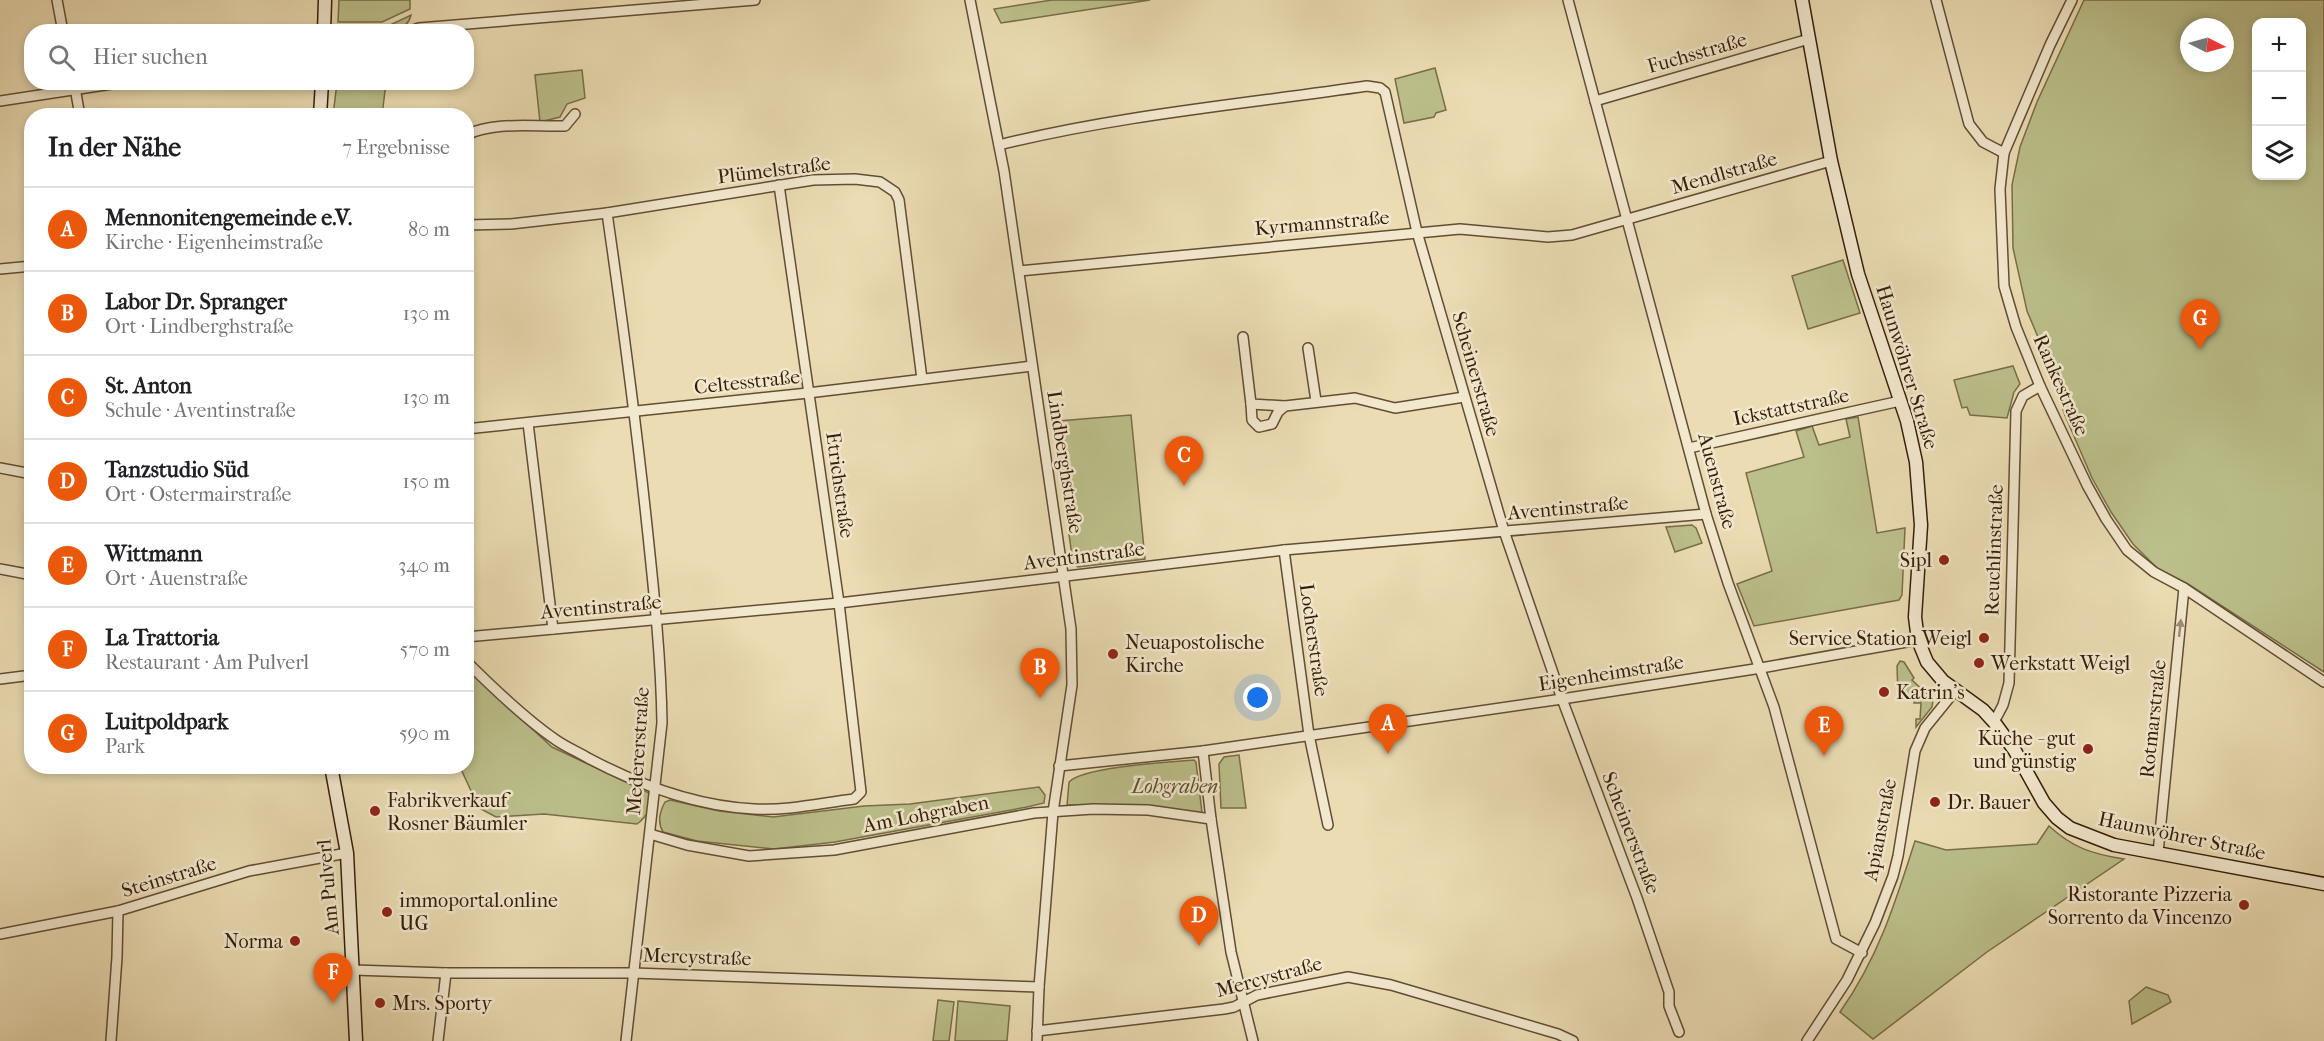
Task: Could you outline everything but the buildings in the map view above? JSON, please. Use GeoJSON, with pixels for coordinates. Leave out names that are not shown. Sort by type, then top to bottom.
{"type":"FeatureCollection","features":[{"type":"Feature","properties":{"kind":"street"},"geometry":{"type":"LineString","coordinates":[[57,0],[62,24]]}},
{"type":"Feature","properties":{"kind":"street"},"geometry":{"type":"LineString","coordinates":[[324,24],[325,0]]}},
{"type":"Feature","properties":{"kind":"street"},"geometry":{"type":"LineString","coordinates":[[471,24],[755,0]]}},
{"type":"Feature","properties":{"kind":"street","name":"Lindberghstraße"},"geometry":{"type":"LineString","coordinates":[[970,0],[999,145],[1071,629],[1072,672],[1053,812],[1038,987],[1037,1036]]}},
{"type":"Feature","properties":{"kind":"street","name":"Auenstraße"},"geometry":{"type":"LineString","coordinates":[[1568,0],[1706,514],[1728,583],[1761,668],[1773,707],[1836,939],[1862,953]]}},
{"type":"Feature","properties":{"kind":"street","name":"Haunwöhrer Straße"},"geometry":{"type":"LineString","coordinates":[[1802,0],[1831,161],[1858,274],[1900,401],[1916,462],[1920,502],[1915,616],[1918,640],[1932,670],[1955,691],[1977,705],[1994,722],[2015,751],[2044,803],[2063,824],[2103,842],[2324,884]]}},
{"type":"Feature","properties":{"kind":"street"},"geometry":{"type":"LineString","coordinates":[[1936,0],[1969,124],[1983,142],[2004,153]]}},
{"type":"Feature","properties":{"kind":"street","name":"Rankestraße"},"geometry":{"type":"LineString","coordinates":[[2072,0],[2050,45],[2004,153],[2000,189],[2004,286],[2016,327],[2040,386],[2087,485],[2127,550],[2154,572],[2184,588],[2324,682]]}},
{"type":"Feature","properties":{"kind":"street","name":"Fuchsstraße"},"geometry":{"type":"LineString","coordinates":[[1595,101],[1809,39]]}},
{"type":"Feature","properties":{"kind":"street","name":"Scheinerstraße"},"geometry":{"type":"LineString","coordinates":[[999,145],[1099,123],[1374,86],[1385,92],[1417,232],[1504,531],[1562,699],[1637,898],[1669,992],[1669,1006],[1679,1032]]}},
{"type":"Feature","properties":{"kind":"street"},"geometry":{"type":"LineString","coordinates":[[0,101],[55,90]]}},
{"type":"Feature","properties":{"kind":"street"},"geometry":{"type":"LineString","coordinates":[[76,90],[79,108]]}},
{"type":"Feature","properties":{"kind":"street"},"geometry":{"type":"LineString","coordinates":[[320,108],[322,90]]}},
{"type":"Feature","properties":{"kind":"street"},"geometry":{"type":"LineString","coordinates":[[474,131],[503,127],[565,126],[575,114]]}},
{"type":"Feature","properties":{"kind":"street","name":"Mendlstraße"},"geometry":{"type":"LineString","coordinates":[[1627,220],[1831,161]]}},
{"type":"Feature","properties":{"kind":"street","name":"Plümelstraße"},"geometry":{"type":"LineString","coordinates":[[474,225],[511,224],[607,213],[813,180],[855,179],[880,182],[895,192],[901,210],[922,379]]}},
{"type":"Feature","properties":{"kind":"street","name":"Etrichstraße"},"geometry":{"type":"LineString","coordinates":[[779,185],[839,603],[861,792]]}},
{"type":"Feature","properties":{"kind":"street","name":"Medererstraße"},"geometry":{"type":"LineString","coordinates":[[607,213],[635,412],[657,620],[662,723],[626,1041]]}},
{"type":"Feature","properties":{"kind":"street","name":"Kyrmannstraße"},"geometry":{"type":"LineString","coordinates":[[1019,271],[1460,229],[1548,237],[1572,235],[1627,220]]}},
{"type":"Feature","properties":{"kind":"street"},"geometry":{"type":"LineString","coordinates":[[0,269],[24,267]]}},
{"type":"Feature","properties":{"kind":"street"},"geometry":{"type":"LineString","coordinates":[[1243,338],[1252,420],[1258,427],[1263,428],[1272,424],[1278,412],[1285,406]]}},
{"type":"Feature","properties":{"kind":"street"},"geometry":{"type":"LineString","coordinates":[[1308,348],[1316,401]]}},
{"type":"Feature","properties":{"kind":"street","name":"Celtesstraße"},"geometry":{"type":"LineString","coordinates":[[474,428],[808,393],[1032,366]]}},
{"type":"Feature","properties":{"kind":"street","name":"Reuchlinstraße"},"geometry":{"type":"LineString","coordinates":[[1994,722],[2003,705],[2009,683],[2016,411],[2023,396],[2040,386]]}},
{"type":"Feature","properties":{"kind":"street"},"geometry":{"type":"LineString","coordinates":[[1251,404],[1285,406],[1355,398],[1395,408],[1464,397]]}},
{"type":"Feature","properties":{"kind":"street","name":"Ickstattstraße"},"geometry":{"type":"LineString","coordinates":[[1689,448],[1900,401]]}},
{"type":"Feature","properties":{"kind":"street"},"geometry":{"type":"LineString","coordinates":[[528,423],[553,629]]}},
{"type":"Feature","properties":{"kind":"street"},"geometry":{"type":"LineString","coordinates":[[0,468],[24,472]]}},
{"type":"Feature","properties":{"kind":"street","name":"Aventinstraße"},"geometry":{"type":"LineString","coordinates":[[474,636],[839,603],[1284,550],[1706,514]]}},
{"type":"Feature","properties":{"kind":"street","name":"Locherstraße"},"geometry":{"type":"LineString","coordinates":[[1284,550],[1309,735]]}},
{"type":"Feature","properties":{"kind":"street"},"geometry":{"type":"LineString","coordinates":[[0,569],[24,574]]}},
{"type":"Feature","properties":{"kind":"street","name":"Rotmarstraße"},"geometry":{"type":"LineString","coordinates":[[2158,853],[2184,588]]}},
{"type":"Feature","properties":{"kind":"street","name":"Eigenheimstraße"},"geometry":{"type":"LineString","coordinates":[[1309,735],[1761,668],[1918,640]]}},
{"type":"Feature","properties":{"kind":"street","name":"Am Lohgraben"},"geometry":{"type":"LineString","coordinates":[[474,669],[516,709],[557,741],[606,768],[655,790],[727,806],[753,809],[780,809],[854,799],[861,792]]}},
{"type":"Feature","properties":{"kind":"street"},"geometry":{"type":"LineString","coordinates":[[0,679],[24,676]]}},
{"type":"Feature","properties":{"kind":"street","name":"Apianstraße"},"geometry":{"type":"LineString","coordinates":[[1807,1041],[1831,1006],[1862,953],[1893,876],[1915,751],[1925,728],[1955,691]]}},
{"type":"Feature","properties":{"kind":"street"},"geometry":{"type":"LineString","coordinates":[[1059,766],[1203,751],[1309,735],[1328,825]]}},
{"type":"Feature","properties":{"kind":"street"},"geometry":{"type":"LineString","coordinates":[[1203,751],[1210,819],[1232,959],[1253,1041]]}},
{"type":"Feature","properties":{"kind":"street","name":"Am Pulverl"},"geometry":{"type":"LineString","coordinates":[[332,774],[347,853],[356,1041]]}},
{"type":"Feature","properties":{"kind":"street","name":"Am Lohgraben"},"geometry":{"type":"LineString","coordinates":[[650,834],[687,845],[749,856],[792,855],[834,850],[1034,813],[1093,809],[1148,810],[1210,819]]}},
{"type":"Feature","properties":{"kind":"street","name":"Steinstraße"},"geometry":{"type":"LineString","coordinates":[[0,934],[118,911],[249,872],[347,853]]}},
{"type":"Feature","properties":{"kind":"street"},"geometry":{"type":"LineString","coordinates":[[111,1041],[118,911]]}},
{"type":"Feature","properties":{"kind":"street","name":"Mercystraße"},"geometry":{"type":"LineString","coordinates":[[354,970],[446,973],[633,973],[1038,987]]}},
{"type":"Feature","properties":{"kind":"street"},"geometry":{"type":"LineString","coordinates":[[438,1041],[446,973]]}},
{"type":"Feature","properties":{"kind":"street","name":"Mercystraße"},"geometry":{"type":"LineString","coordinates":[[1037,1036],[1224,1009],[1257,995],[1348,976],[1558,1034],[1574,1041]]}},
{"type":"Feature","properties":{"kind":"green space"},"geometry":{"type":"Polygon","coordinates":[[[339,0],[410,0],[410,9],[382,22],[338,22],[339,0]]]}},
{"type":"Feature","properties":{"kind":"green space"},"geometry":{"type":"Polygon","coordinates":[[[1052,0],[1150,0],[1001,23],[994,9],[1052,0]]]}},
{"type":"Feature","properties":{"kind":"green space"},"geometry":{"type":"Polygon","coordinates":[[[2084,0],[2324,0],[2324,672],[2188,584],[2157,568],[2133,544],[2111,512],[2092,478],[2064,413],[2049,363],[2027,311],[2013,248],[2012,185],[2020,147],[2037,102],[2084,0]]]}},
{"type":"Feature","properties":{"kind":"green space"},"geometry":{"type":"Polygon","coordinates":[[[411,15],[406,24],[392,24],[411,15]]]}},
{"type":"Feature","properties":{"kind":"green space"},"geometry":{"type":"Polygon","coordinates":[[[1435,68],[1446,110],[1436,113],[1434,117],[1404,123],[1395,79],[1435,68]]]}},
{"type":"Feature","properties":{"kind":"green space"},"geometry":{"type":"Polygon","coordinates":[[[582,70],[585,98],[567,104],[560,117],[540,122],[535,75],[582,70]]]}},
{"type":"Feature","properties":{"kind":"green space"},"geometry":{"type":"Polygon","coordinates":[[[336,90],[385,90],[383,108],[334,108],[336,90]]]}},
{"type":"Feature","properties":{"kind":"green space"},"geometry":{"type":"Polygon","coordinates":[[[1843,260],[1860,313],[1808,329],[1792,276],[1843,260]]]}},
{"type":"Feature","properties":{"kind":"green space"},"geometry":{"type":"Polygon","coordinates":[[[2013,366],[2020,384],[2014,392],[2007,418],[1970,415],[1967,407],[1962,408],[1954,380],[2013,366]]]}},
{"type":"Feature","properties":{"kind":"green space"},"geometry":{"type":"Polygon","coordinates":[[[1131,415],[1145,559],[1078,567],[1073,563],[1054,426],[1058,421],[1131,415]]]}},
{"type":"Feature","properties":{"kind":"green space"},"geometry":{"type":"Polygon","coordinates":[[[1858,417],[1877,533],[1905,528],[1902,595],[1899,600],[1754,626],[1737,584],[1772,571],[1746,473],[1804,457],[1796,431],[1812,426],[1819,445],[1850,437],[1846,419],[1858,417]]]}},
{"type":"Feature","properties":{"kind":"green space"},"geometry":{"type":"Polygon","coordinates":[[[1692,525],[1696,528],[1702,543],[1675,552],[1666,527],[1692,525]]]}},
{"type":"Feature","properties":{"kind":"green space"},"geometry":{"type":"Polygon","coordinates":[[[1900,661],[1904,662],[1914,678],[1912,680],[1933,700],[1932,707],[1916,727],[1916,719],[1920,719],[1921,703],[1914,703],[1914,697],[1898,696],[1897,666],[1900,661]]]}},
{"type":"Feature","properties":{"kind":"green space"},"geometry":{"type":"Polygon","coordinates":[[[474,675],[552,747],[649,793],[650,798],[648,811],[637,824],[544,814],[496,817],[479,808],[463,774],[474,774],[474,675]]]}},
{"type":"Feature","properties":{"kind":"green space"},"geometry":{"type":"Polygon","coordinates":[[[1239,755],[1246,808],[1221,808],[1219,764],[1224,757],[1239,755]]]}},
{"type":"Feature","properties":{"kind":"green space","name":"Lohgraben"},"geometry":{"type":"Polygon","coordinates":[[[1194,760],[1202,813],[1136,805],[1067,805],[1069,782],[1077,777],[1127,766],[1194,760]]]}},
{"type":"Feature","properties":{"kind":"green space"},"geometry":{"type":"Polygon","coordinates":[[[1039,787],[1045,795],[1044,803],[835,842],[774,849],[697,841],[663,832],[660,820],[663,805],[670,800],[719,811],[773,817],[864,806],[910,804],[1039,787]]]}},
{"type":"Feature","properties":{"kind":"green space"},"geometry":{"type":"Polygon","coordinates":[[[2049,826],[2066,840],[2084,849],[2124,859],[1987,952],[1873,1039],[1840,1012],[1875,951],[1915,841],[1946,850],[2037,844],[2049,826]]]}},
{"type":"Feature","properties":{"kind":"green space"},"geometry":{"type":"Polygon","coordinates":[[[2146,987],[2168,995],[2171,1002],[2132,1024],[2129,1001],[2146,987]]]}},
{"type":"Feature","properties":{"kind":"green space"},"geometry":{"type":"Polygon","coordinates":[[[938,1000],[954,1002],[949,1041],[933,1041],[938,1000]]]}},
{"type":"Feature","properties":{"kind":"green space"},"geometry":{"type":"Polygon","coordinates":[[[958,1001],[1010,1006],[1007,1041],[955,1041],[958,1001]]]}},
{"type":"Feature","properties":{"kind":"place","name":"Luitpoldpark"},"geometry":{"type":"Point","coordinates":[2200,349]}},
{"type":"Feature","properties":{"kind":"place","name":"St. Anton"},"geometry":{"type":"Point","coordinates":[1184,486]}},
{"type":"Feature","properties":{"kind":"place","name":"Sipl"},"geometry":{"type":"Point","coordinates":[1944,560]}},
{"type":"Feature","properties":{"kind":"place","name":"Service Station Weigl"},"geometry":{"type":"Point","coordinates":[1984,638]}},
{"type":"Feature","properties":{"kind":"place","name":"Neuapostolische Kirche"},"geometry":{"type":"Point","coordinates":[1113,654]}},
{"type":"Feature","properties":{"kind":"place","name":"Werkstatt Weigl"},"geometry":{"type":"Point","coordinates":[1979,663]}},
{"type":"Feature","properties":{"kind":"place","name":"Katrin's"},"geometry":{"type":"Point","coordinates":[1884,692]}},
{"type":"Feature","properties":{"kind":"place","name":"Labor Dr. Spranger"},"geometry":{"type":"Point","coordinates":[1040,698]}},
{"type":"Feature","properties":{"kind":"place","name":"Küche - gut und günstig"},"geometry":{"type":"Point","coordinates":[2088,749]}},
{"type":"Feature","properties":{"kind":"place","name":"Mennonitengemeinde e.V."},"geometry":{"type":"Point","coordinates":[1388,754]}},
{"type":"Feature","properties":{"kind":"place","name":"Wittmann"},"geometry":{"type":"Point","coordinates":[1824,756]}},
{"type":"Feature","properties":{"kind":"place","name":"Dr. Bauer"},"geometry":{"type":"Point","coordinates":[1935,802]}},
{"type":"Feature","properties":{"kind":"place","name":"Fabrikverkauf Rosner Bäumler"},"geometry":{"type":"Point","coordinates":[375,811]}},
{"type":"Feature","properties":{"kind":"place","name":"Ristorante Pizzeria Sorrento da Vincenzo"},"geometry":{"type":"Point","coordinates":[2244,905]}},
{"type":"Feature","properties":{"kind":"place","name":"immoportal.online UG"},"geometry":{"type":"Point","coordinates":[387,912]}},
{"type":"Feature","properties":{"kind":"place","name":"Norma"},"geometry":{"type":"Point","coordinates":[295,941]}},
{"type":"Feature","properties":{"kind":"place","name":"Tanzstudio Süd"},"geometry":{"type":"Point","coordinates":[1199,946]}},
{"type":"Feature","properties":{"kind":"place","name":"La Trattoria"},"geometry":{"type":"Point","coordinates":[333,1003]}},
{"type":"Feature","properties":{"kind":"place","name":"Mrs. Sporty"},"geometry":{"type":"Point","coordinates":[380,1003]}}]}
